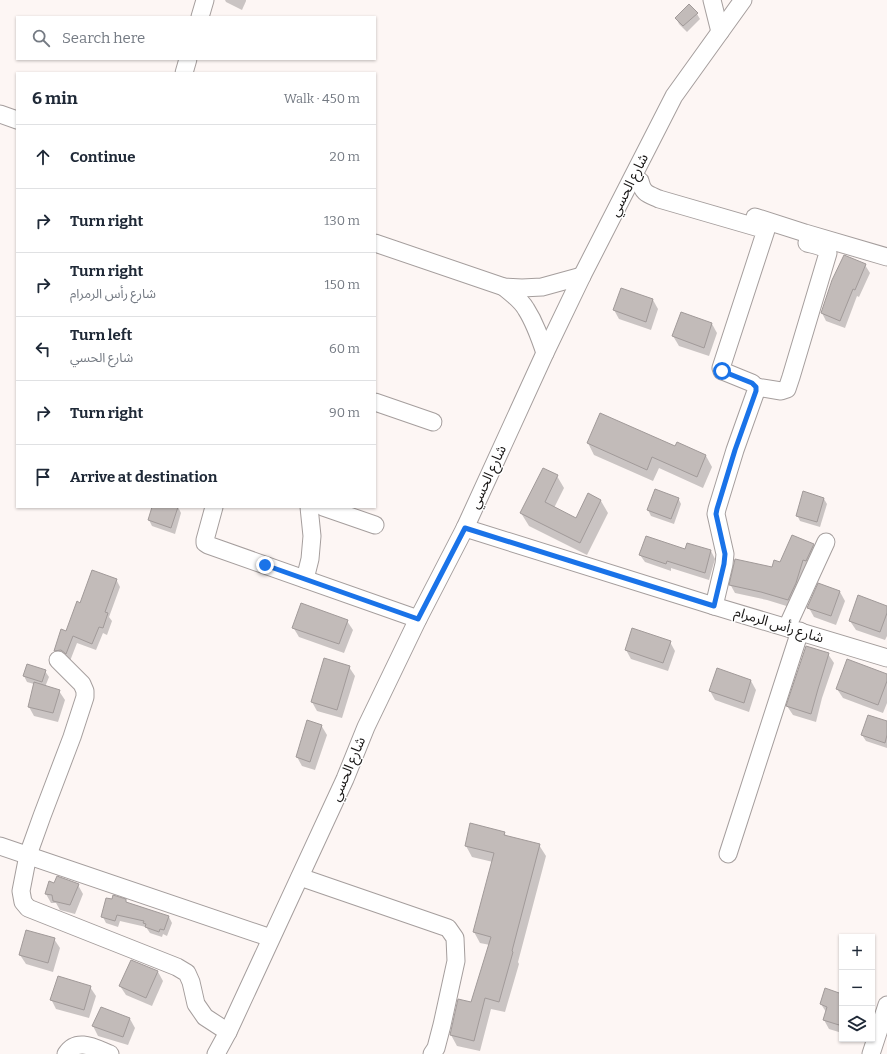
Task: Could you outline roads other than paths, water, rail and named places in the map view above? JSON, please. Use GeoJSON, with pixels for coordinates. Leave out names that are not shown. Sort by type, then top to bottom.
{"type":"FeatureCollection","features":[{"type":"Feature","properties":{"kind":"street"},"geometry":{"type":"LineString","coordinates":[[200,16],[205,0]]}},
{"type":"Feature","properties":{"kind":"street"},"geometry":{"type":"LineString","coordinates":[[712,0],[720,32]]}},
{"type":"Feature","properties":{"kind":"street","name":"شارع الحسي"},"geometry":{"type":"LineString","coordinates":[[216,1054],[228,1032],[345,779],[366,727],[418,619],[465,528],[582,276],[636,179],[674,96],[743,0]]}},
{"type":"Feature","properties":{"kind":"street"},"geometry":{"type":"LineString","coordinates":[[184,72],[188,60]]}},
{"type":"Feature","properties":{"kind":"street"},"geometry":{"type":"LineString","coordinates":[[0,114],[16,120]]}},
{"type":"Feature","properties":{"kind":"street"},"geometry":{"type":"LineString","coordinates":[[636,179],[804,237],[828,251],[787,389],[781,391],[756,387],[752,383],[722,371],[721,368],[766,230]]}},
{"type":"Feature","properties":{"kind":"street"},"geometry":{"type":"LineString","coordinates":[[636,179],[644,193],[659,199],[766,230],[804,237],[887,257]]}},
{"type":"Feature","properties":{"kind":"street"},"geometry":{"type":"LineString","coordinates":[[376,243],[504,287],[542,287],[582,276]]}},
{"type":"Feature","properties":{"kind":"street"},"geometry":{"type":"LineString","coordinates":[[504,287],[526,308],[534,323],[545,353]]}},
{"type":"Feature","properties":{"kind":"street"},"geometry":{"type":"LineString","coordinates":[[714,606],[725,554],[716,514],[735,450],[756,391],[756,387]]}},
{"type":"Feature","properties":{"kind":"street"},"geometry":{"type":"LineString","coordinates":[[376,402],[433,422]]}},
{"type":"Feature","properties":{"kind":"street"},"geometry":{"type":"LineString","coordinates":[[214,508],[205,540],[205,543],[208,545],[418,619]]}},
{"type":"Feature","properties":{"kind":"street"},"geometry":{"type":"LineString","coordinates":[[305,579],[310,559],[312,536],[309,508]]}},
{"type":"Feature","properties":{"kind":"street"},"geometry":{"type":"LineString","coordinates":[[327,508],[375,525]]}},
{"type":"Feature","properties":{"kind":"street","name":"شارع رأس الرمرام"},"geometry":{"type":"LineString","coordinates":[[465,528],[714,606],[887,658]]}},
{"type":"Feature","properties":{"kind":"street"},"geometry":{"type":"LineString","coordinates":[[728,854],[794,629],[826,542]]}},
{"type":"Feature","properties":{"kind":"street"},"geometry":{"type":"LineString","coordinates":[[58,660],[82,684],[85,691],[85,697],[72,737],[28,855],[21,892],[23,902],[28,908],[177,967],[187,973],[191,982],[196,1004],[205,1017],[228,1032]]}},
{"type":"Feature","properties":{"kind":"street"},"geometry":{"type":"LineString","coordinates":[[0,846],[271,938]]}},
{"type":"Feature","properties":{"kind":"street"},"geometry":{"type":"LineString","coordinates":[[300,877],[448,928],[455,938],[456,962],[441,1030],[436,1048],[432,1054]]}},
{"type":"Feature","properties":{"kind":"street"},"geometry":{"type":"LineString","coordinates":[[871,1054],[887,1005]]}},
{"type":"Feature","properties":{"kind":"street"},"geometry":{"type":"LineString","coordinates":[[66,1054],[77,1045],[86,1044],[110,1054]]}}]}
